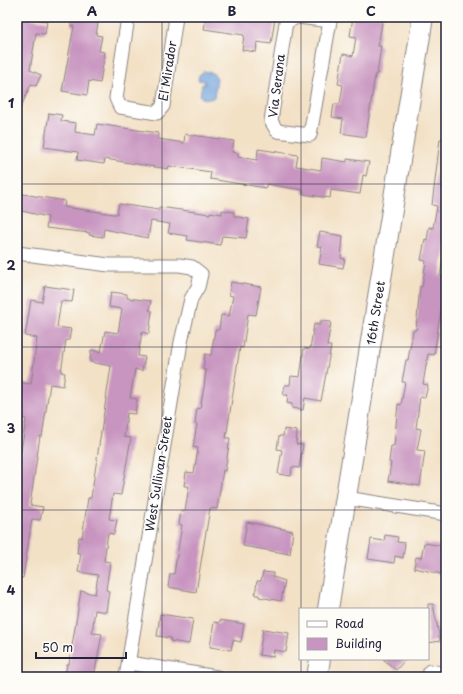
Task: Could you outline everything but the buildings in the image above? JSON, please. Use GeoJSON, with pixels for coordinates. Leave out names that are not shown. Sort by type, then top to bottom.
{"type":"FeatureCollection","features":[{"type":"Feature","properties":{"kind":"main road","name":"16th Street"},"geometry":{"type":"LineString","coordinates":[[328,608],[423,17]]}},
{"type":"Feature","properties":{"kind":"main road"},"geometry":{"type":"LineString","coordinates":[[317,677],[320,660]]}},
{"type":"Feature","properties":{"kind":"street","name":"El Mirador"},"geometry":{"type":"LineString","coordinates":[[128,17],[116,98],[120,107],[157,114],[163,106],[176,17]]}},
{"type":"Feature","properties":{"kind":"street","name":"Via Serana"},"geometry":{"type":"LineString","coordinates":[[298,17],[330,19],[310,135],[277,131],[271,121],[286,22],[298,17]]}},
{"type":"Feature","properties":{"kind":"street","name":"West Sullivan Street"},"geometry":{"type":"LineString","coordinates":[[17,252],[109,265],[179,265],[192,267],[201,274],[198,287],[191,299],[181,342],[126,677]]}},
{"type":"Feature","properties":{"kind":"street"},"geometry":{"type":"LineString","coordinates":[[346,498],[446,514]]}},
{"type":"Feature","properties":{"kind":"street"},"geometry":{"type":"LineString","coordinates":[[128,663],[217,677]]}},
{"type":"Feature","properties":{"kind":"street"},"geometry":{"type":"LineString","coordinates":[[429,674],[446,674]]}},
{"type":"Feature","properties":{"kind":"water"},"geometry":{"type":"Polygon","coordinates":[[[204,71],[213,73],[217,78],[214,97],[211,99],[202,98],[200,96],[202,84],[204,85],[205,81],[198,80],[199,75],[204,71]]]}}]}
